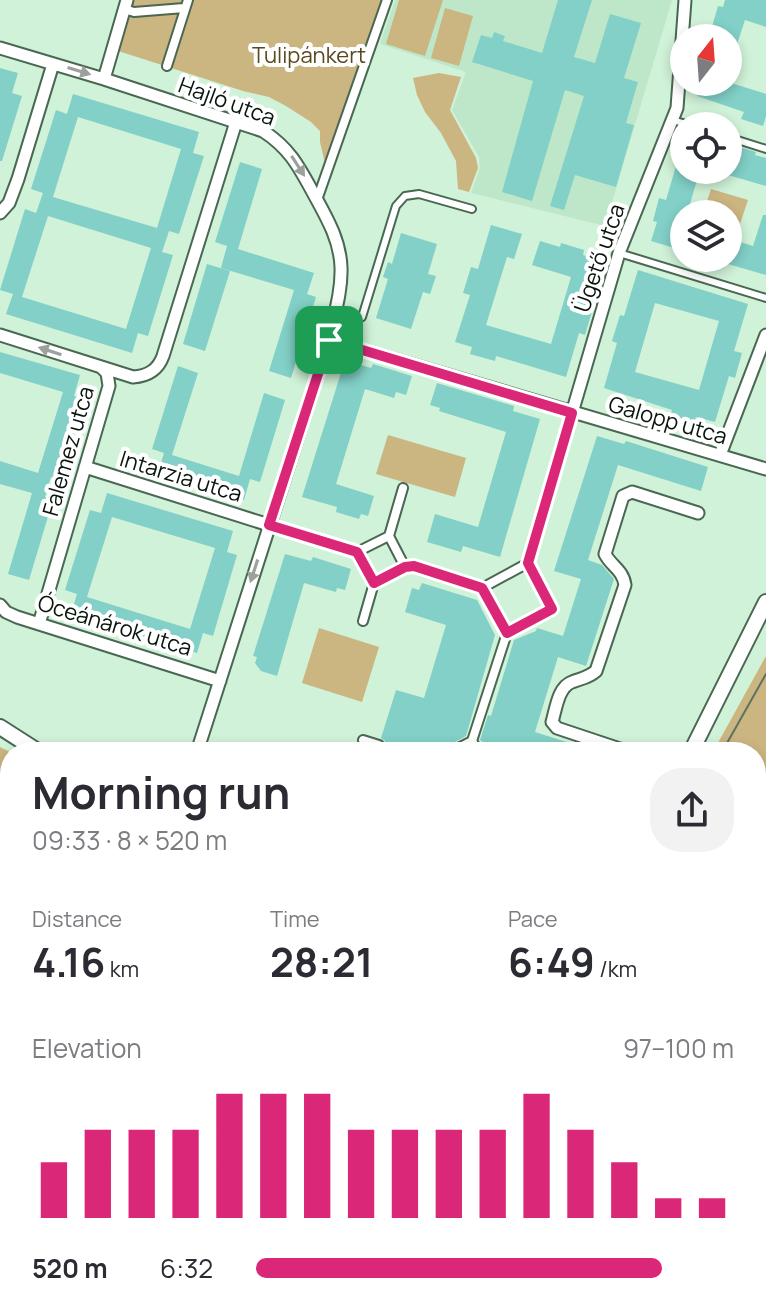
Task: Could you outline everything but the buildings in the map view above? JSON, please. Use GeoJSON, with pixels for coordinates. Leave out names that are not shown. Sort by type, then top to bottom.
{"type":"FeatureCollection","features":[{"type":"Feature","properties":{"kind":"street"},"geometry":{"type":"LineString","coordinates":[[317,200],[387,0]]}},
{"type":"Feature","properties":{"kind":"street","name":"Ügető utca"},"geometry":{"type":"LineString","coordinates":[[676,112],[685,0]]}},
{"type":"Feature","properties":{"kind":"street"},"geometry":{"type":"LineString","coordinates":[[104,79],[126,5],[134,12],[186,4],[167,66]]}},
{"type":"Feature","properties":{"kind":"street","name":"Hajló utca"},"geometry":{"type":"LineString","coordinates":[[0,48],[263,131],[295,159],[333,228],[341,266],[340,290],[329,340],[200,742]]}},
{"type":"Feature","properties":{"kind":"street"},"geometry":{"type":"LineString","coordinates":[[0,213],[9,203],[18,179],[53,64]]}},
{"type":"Feature","properties":{"kind":"street","name":"Falemez utca"},"geometry":{"type":"LineString","coordinates":[[101,367],[143,377],[161,361],[236,122]]}},
{"type":"Feature","properties":{"kind":"street","name":"Ügető utca"},"geometry":{"type":"LineString","coordinates":[[572,413],[619,253],[670,127]]}},
{"type":"Feature","properties":{"kind":"street"},"geometry":{"type":"LineString","coordinates":[[0,335],[101,367]]}},
{"type":"Feature","properties":{"kind":"street"},"geometry":{"type":"LineString","coordinates":[[720,455],[766,335]]}},
{"type":"Feature","properties":{"kind":"street","name":"Galopp utca"},"geometry":{"type":"LineString","coordinates":[[329,340],[766,469]]}},
{"type":"Feature","properties":{"kind":"street","name":"Falemez utca"},"geometry":{"type":"LineString","coordinates":[[39,624],[109,386],[107,373],[101,367]]}},
{"type":"Feature","properties":{"kind":"street"},"geometry":{"type":"LineString","coordinates":[[472,741],[507,633],[552,609],[528,563],[572,413]]}},
{"type":"Feature","properties":{"kind":"street","name":"Intarzia utca"},"geometry":{"type":"LineString","coordinates":[[85,467],[357,552]]}},
{"type":"Feature","properties":{"kind":"street"},"geometry":{"type":"LineString","coordinates":[[403,488],[389,536],[405,567]]}},
{"type":"Feature","properties":{"kind":"street"},"geometry":{"type":"LineString","coordinates":[[599,742],[557,728],[552,722],[562,688],[569,682],[588,678],[596,671],[625,585],[624,576],[605,554],[623,496],[632,492],[698,513]]}},
{"type":"Feature","properties":{"kind":"street"},"geometry":{"type":"LineString","coordinates":[[363,621],[374,583],[357,552],[389,536]]}},
{"type":"Feature","properties":{"kind":"street"},"geometry":{"type":"LineString","coordinates":[[482,588],[528,563]]}},
{"type":"Feature","properties":{"kind":"street"},"geometry":{"type":"LineString","coordinates":[[374,583],[405,567],[414,566],[482,588],[507,633]]}},
{"type":"Feature","properties":{"kind":"street"},"geometry":{"type":"LineString","coordinates":[[696,742],[766,602]]}},
{"type":"Feature","properties":{"kind":"street","name":"Óceánárok utca"},"geometry":{"type":"LineString","coordinates":[[0,605],[17,617],[220,681]]}},
{"type":"Feature","properties":{"kind":"street"},"geometry":{"type":"LineString","coordinates":[[0,727],[23,742]]}},
{"type":"Feature","properties":{"kind":"street"},"geometry":{"type":"LineString","coordinates":[[363,740],[369,742]]}},
{"type":"Feature","properties":{"kind":"lane"},"geometry":{"type":"LineString","coordinates":[[742,141],[766,149]]}},
{"type":"Feature","properties":{"kind":"lane"},"geometry":{"type":"LineString","coordinates":[[362,317],[396,206],[405,196],[419,194],[472,209]]}},
{"type":"Feature","properties":{"kind":"lane"},"geometry":{"type":"LineString","coordinates":[[619,253],[766,298]]}},
{"type":"Feature","properties":{"kind":"shaded area"},"geometry":{"type":"Polygon","coordinates":[[[395,0],[672,0],[605,226],[471,193],[480,168],[479,157],[452,110],[466,72],[380,44],[395,0]]]}},
{"type":"Feature","properties":{"kind":"green space","name":"Tulipánkert"},"geometry":{"type":"Polygon","coordinates":[[[127,0],[387,0],[327,172],[320,131],[286,106],[269,97],[112,49],[127,0]]]}},
{"type":"Feature","properties":{"kind":"green space"},"geometry":{"type":"Polygon","coordinates":[[[399,0],[443,0],[425,56],[386,44],[399,0]]]}},
{"type":"Feature","properties":{"kind":"green space"},"geometry":{"type":"Polygon","coordinates":[[[445,8],[473,16],[459,66],[431,58],[445,8]]]}},
{"type":"Feature","properties":{"kind":"green space"},"geometry":{"type":"Polygon","coordinates":[[[439,73],[461,77],[450,110],[476,158],[478,168],[469,192],[458,189],[456,161],[417,95],[413,78],[439,73]]]}},
{"type":"Feature","properties":{"kind":"green space"},"geometry":{"type":"Polygon","coordinates":[[[711,189],[748,200],[742,218],[742,200],[707,200],[711,189]]]}},
{"type":"Feature","properties":{"kind":"green space"},"geometry":{"type":"Polygon","coordinates":[[[388,435],[466,458],[455,497],[376,474],[388,435]]]}},
{"type":"Feature","properties":{"kind":"green space"},"geometry":{"type":"Polygon","coordinates":[[[319,628],[379,647],[362,702],[302,683],[319,628]]]}},
{"type":"Feature","properties":{"kind":"green space"},"geometry":{"type":"Polygon","coordinates":[[[766,656],[766,742],[719,742],[766,656]]]}},
{"type":"Feature","properties":{"kind":"tram line"},"geometry":{"type":"LineString","coordinates":[[728,742],[766,674]]}},
{"type":"Feature","properties":{"kind":"route"},"geometry":{"type":"LineString","coordinates":[[329,340],[572,413],[528,563],[552,609],[507,633],[482,588],[414,566],[405,567],[374,583],[357,552],[269,525],[329,340]]}}]}
